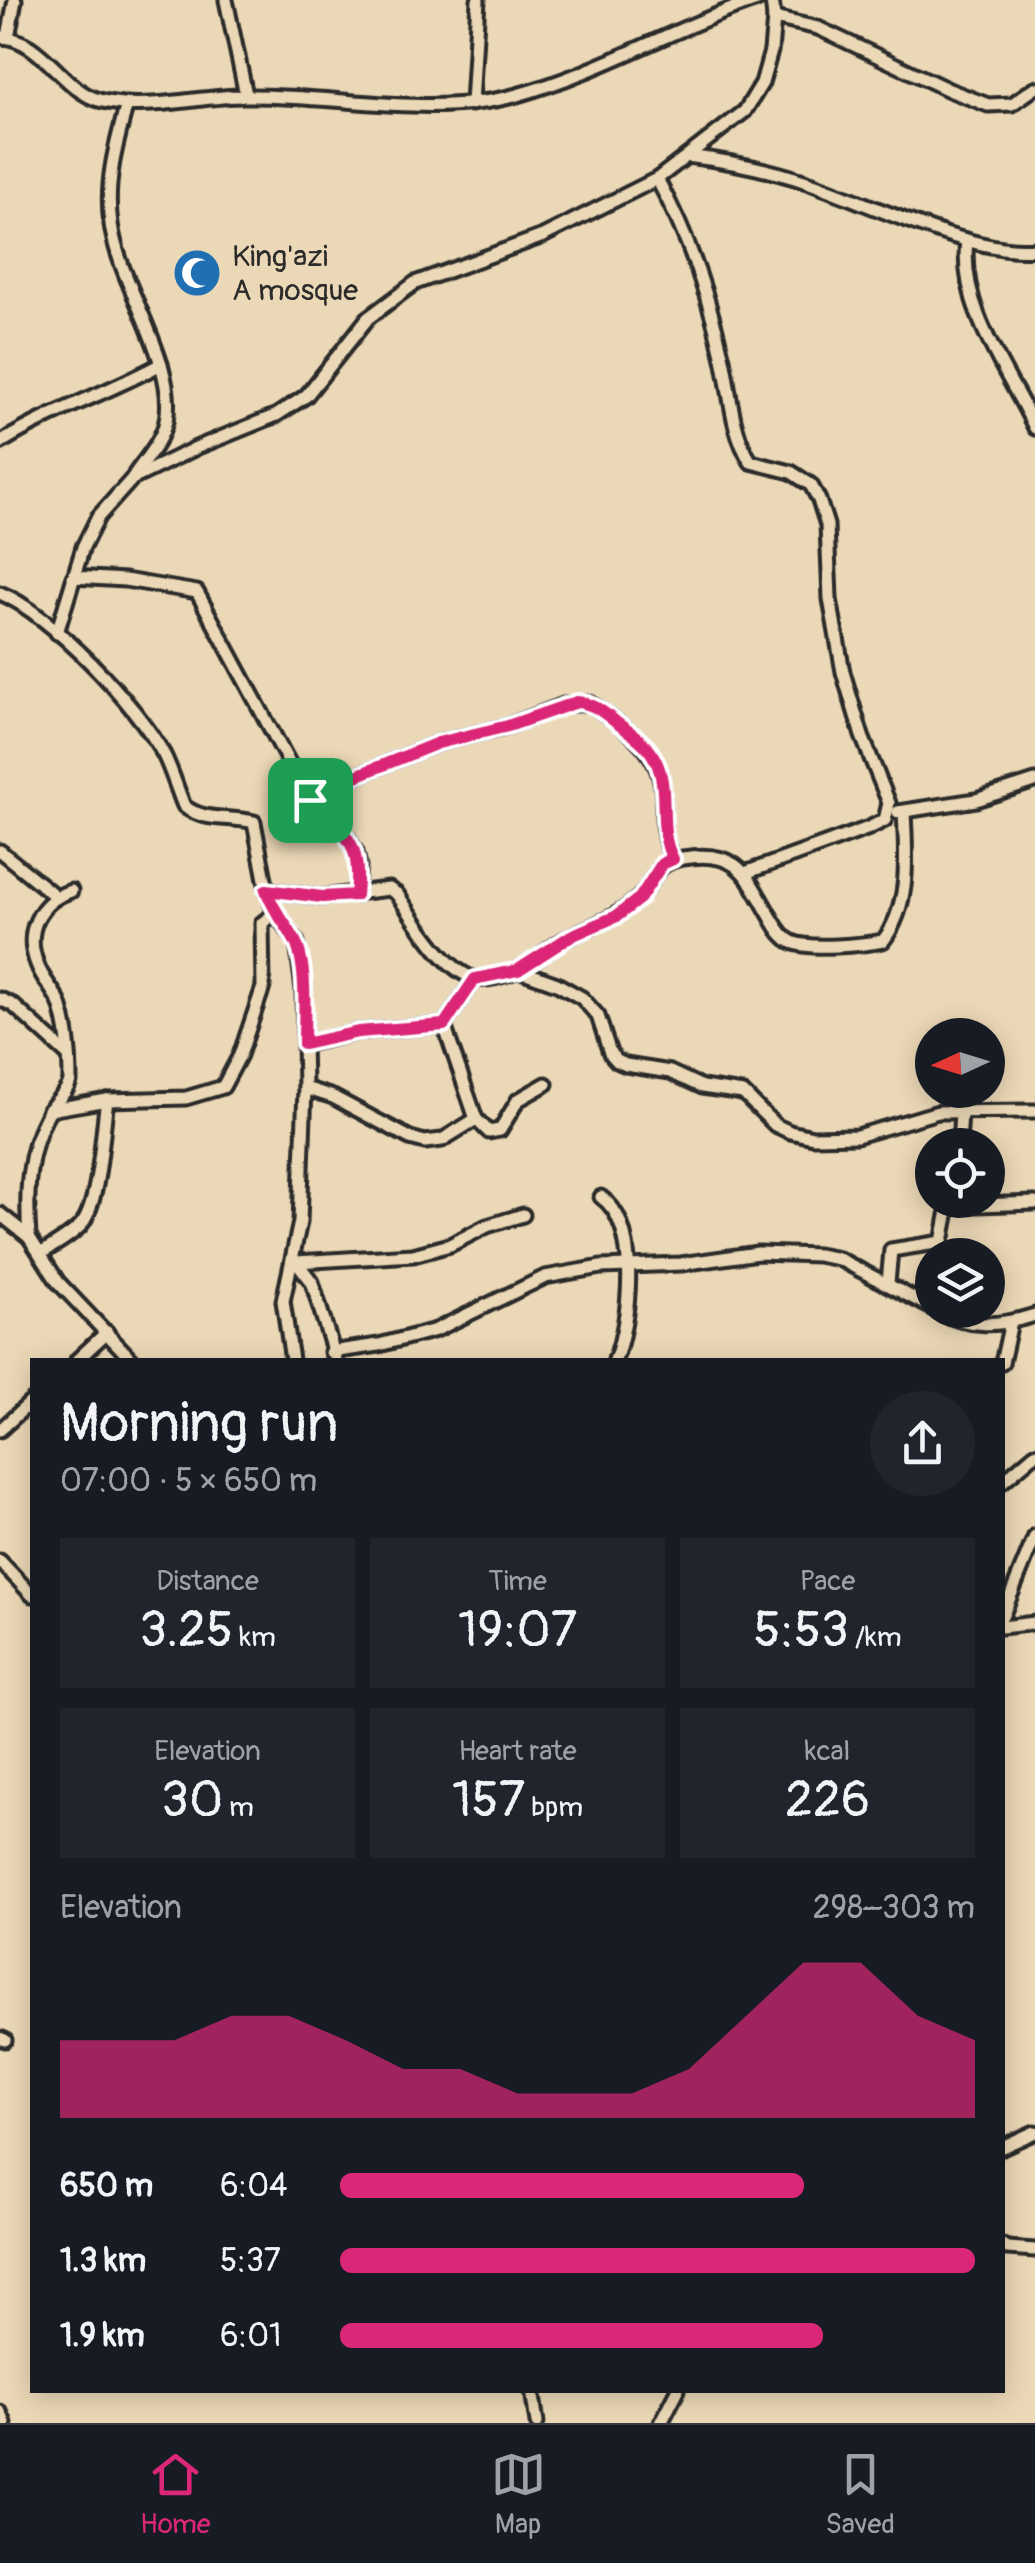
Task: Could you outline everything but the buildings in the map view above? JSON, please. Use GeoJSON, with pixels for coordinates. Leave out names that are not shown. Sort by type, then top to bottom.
{"type":"FeatureCollection","features":[{"type":"Feature","properties":{"kind":"street"},"geometry":{"type":"LineString","coordinates":[[14,0],[4,37],[37,53],[72,86],[95,99],[127,104],[246,96],[472,104],[516,96],[566,78],[757,0]]}},
{"type":"Feature","properties":{"kind":"street"},"geometry":{"type":"LineString","coordinates":[[226,0],[246,96]]}},
{"type":"Feature","properties":{"kind":"street"},"geometry":{"type":"LineString","coordinates":[[472,104],[478,0]]}},
{"type":"Feature","properties":{"kind":"street"},"geometry":{"type":"LineString","coordinates":[[132,479],[277,415],[306,396],[368,318],[414,283],[543,236],[657,179],[745,111],[762,83],[771,50],[772,0]]}},
{"type":"Feature","properties":{"kind":"street"},"geometry":{"type":"LineString","coordinates":[[774,18],[818,28],[988,106],[1012,104],[1035,88]]}},
{"type":"Feature","properties":{"kind":"street"},"geometry":{"type":"LineString","coordinates":[[57,633],[73,577],[98,517],[132,479],[161,436],[166,421],[167,397],[161,364],[136,306],[111,228],[110,178],[127,104]]}},
{"type":"Feature","properties":{"kind":"street"},"geometry":{"type":"LineString","coordinates":[[687,156],[725,160],[807,182],[967,240],[1035,249]]}},
{"type":"Feature","properties":{"kind":"street"},"geometry":{"type":"LineString","coordinates":[[657,179],[692,254],[723,360],[743,450],[751,462],[791,472],[811,485],[820,500],[826,525],[830,598],[843,672],[862,736],[889,803],[885,820],[745,873]]}},
{"type":"Feature","properties":{"kind":"street"},"geometry":{"type":"LineString","coordinates":[[967,240],[965,272],[981,324],[1035,428]]}},
{"type":"Feature","properties":{"kind":"street"},"geometry":{"type":"LineString","coordinates":[[0,443],[53,412],[99,396],[161,364]]}},
{"type":"Feature","properties":{"kind":"street"},"geometry":{"type":"LineString","coordinates":[[73,577],[125,580],[197,592],[310,800],[348,838],[356,852],[356,895]]}},
{"type":"Feature","properties":{"kind":"street"},"geometry":{"type":"LineString","coordinates":[[0,593],[18,600],[57,633],[101,674],[143,722],[165,756],[184,806],[198,815],[254,822],[266,890],[275,913],[296,942],[303,990],[300,1222],[295,1260],[283,1302],[290,1358]]}},
{"type":"Feature","properties":{"kind":"street"},"geometry":{"type":"LineString","coordinates":[[310,800],[351,778],[438,743],[508,726],[564,705],[590,703],[641,741],[652,754],[663,788],[664,840],[673,859]]}},
{"type":"Feature","properties":{"kind":"street"},"geometry":{"type":"LineString","coordinates":[[889,812],[976,800],[1035,782]]}},
{"type":"Feature","properties":{"kind":"street"},"geometry":{"type":"LineString","coordinates":[[444,1025],[475,979],[518,970],[571,936],[617,916],[640,898],[662,864],[673,859],[715,855],[727,858],[745,873],[778,930],[789,941],[803,945],[883,941],[892,929],[903,896],[904,812]]}},
{"type":"Feature","properties":{"kind":"street"},"geometry":{"type":"LineString","coordinates":[[0,851],[55,896]]}},
{"type":"Feature","properties":{"kind":"street"},"geometry":{"type":"LineString","coordinates":[[266,890],[322,897],[389,889],[398,894],[444,956],[475,979]]}},
{"type":"Feature","properties":{"kind":"street"},"geometry":{"type":"LineString","coordinates":[[29,1236],[27,1181],[32,1154],[49,1110],[69,1088],[69,1056],[59,1002],[35,961],[32,944],[36,920],[55,896],[71,890]]}},
{"type":"Feature","properties":{"kind":"street"},"geometry":{"type":"LineString","coordinates":[[49,1110],[107,1100],[186,1098],[214,1091],[228,1082],[263,987],[262,924],[275,913]]}},
{"type":"Feature","properties":{"kind":"street"},"geometry":{"type":"LineString","coordinates":[[518,970],[582,998],[598,1016],[610,1053],[617,1061],[626,1066],[670,1072],[702,1087],[742,1093],[775,1125],[790,1132],[813,1137],[857,1136],[938,1112],[1035,1111]]}},
{"type":"Feature","properties":{"kind":"street"},"geometry":{"type":"LineString","coordinates":[[0,999],[12,1005],[69,1056]]}},
{"type":"Feature","properties":{"kind":"street"},"geometry":{"type":"LineString","coordinates":[[304,1044],[358,1032],[444,1025]]}},
{"type":"Feature","properties":{"kind":"street"},"geometry":{"type":"LineString","coordinates":[[444,1025],[476,1119],[489,1132],[500,1130],[518,1100],[546,1084]]}},
{"type":"Feature","properties":{"kind":"street"},"geometry":{"type":"LineString","coordinates":[[304,1088],[426,1142],[442,1140],[476,1119]]}},
{"type":"Feature","properties":{"kind":"street"},"geometry":{"type":"LineString","coordinates":[[42,1253],[80,1226],[86,1216],[107,1100]]}},
{"type":"Feature","properties":{"kind":"street"},"geometry":{"type":"LineString","coordinates":[[961,1112],[961,1128]]}},
{"type":"Feature","properties":{"kind":"street"},"geometry":{"type":"LineString","coordinates":[[601,1198],[616,1213],[630,1265],[624,1334],[617,1358]]}},
{"type":"Feature","properties":{"kind":"street"},"geometry":{"type":"LineString","coordinates":[[1005,1204],[1035,1204]]}},
{"type":"Feature","properties":{"kind":"street"},"geometry":{"type":"LineString","coordinates":[[0,1214],[29,1236],[58,1282],[130,1358]]}},
{"type":"Feature","properties":{"kind":"street"},"geometry":{"type":"LineString","coordinates":[[295,1260],[413,1255],[523,1215]]}},
{"type":"Feature","properties":{"kind":"street"},"geometry":{"type":"LineString","coordinates":[[888,1284],[890,1250],[942,1242],[947,1218]]}},
{"type":"Feature","properties":{"kind":"street"},"geometry":{"type":"LineString","coordinates":[[295,1260],[312,1282],[334,1356],[436,1330],[545,1277],[630,1265],[682,1264],[758,1253],[818,1255],[839,1259],[915,1299]]}},
{"type":"Feature","properties":{"kind":"street"},"geometry":{"type":"LineString","coordinates":[[1005,1322],[1035,1314]]}},
{"type":"Feature","properties":{"kind":"street"},"geometry":{"type":"LineString","coordinates":[[1003,1358],[1012,1322]]}},
{"type":"Feature","properties":{"kind":"street"},"geometry":{"type":"LineString","coordinates":[[79,1358],[108,1332]]}},
{"type":"Feature","properties":{"kind":"street"},"geometry":{"type":"LineString","coordinates":[[0,1430],[30,1402]]}},
{"type":"Feature","properties":{"kind":"street"},"geometry":{"type":"LineString","coordinates":[[1005,1479],[1035,1454]]}},
{"type":"Feature","properties":{"kind":"street"},"geometry":{"type":"LineString","coordinates":[[1005,1610],[1035,1536]]}},
{"type":"Feature","properties":{"kind":"street"},"geometry":{"type":"LineString","coordinates":[[0,1561],[30,1593]]}},
{"type":"Feature","properties":{"kind":"street"},"geometry":{"type":"LineString","coordinates":[[1005,1627],[1035,1623]]}},
{"type":"Feature","properties":{"kind":"street"},"geometry":{"type":"LineString","coordinates":[[1005,2146],[1035,2132]]}},
{"type":"Feature","properties":{"kind":"street"},"geometry":{"type":"LineString","coordinates":[[1005,2246],[1035,2250]]}},
{"type":"Feature","properties":{"kind":"street"},"geometry":{"type":"LineString","coordinates":[[532,2393],[537,2423]]}},
{"type":"Feature","properties":{"kind":"street"},"geometry":{"type":"LineString","coordinates":[[661,2423],[676,2393]]}},
{"type":"Feature","properties":{"kind":"street"},"geometry":{"type":"LineString","coordinates":[[0,2412],[5,2423]]}},
{"type":"Feature","properties":{"kind":"place","name":"King'azi A mosque"},"geometry":{"type":"Point","coordinates":[197,273]}},
{"type":"Feature","properties":{"kind":"route"},"geometry":{"type":"LineString","coordinates":[[590,703],[641,741],[652,754],[663,788],[664,840],[673,859],[662,864],[640,898],[617,916],[571,936],[518,970],[475,979],[444,1025],[358,1032],[304,1044],[303,990],[296,942],[275,913],[266,890],[322,897],[356,895],[359,866],[348,838],[310,800],[351,778],[438,743],[508,726],[564,705],[590,703]]}}]}
